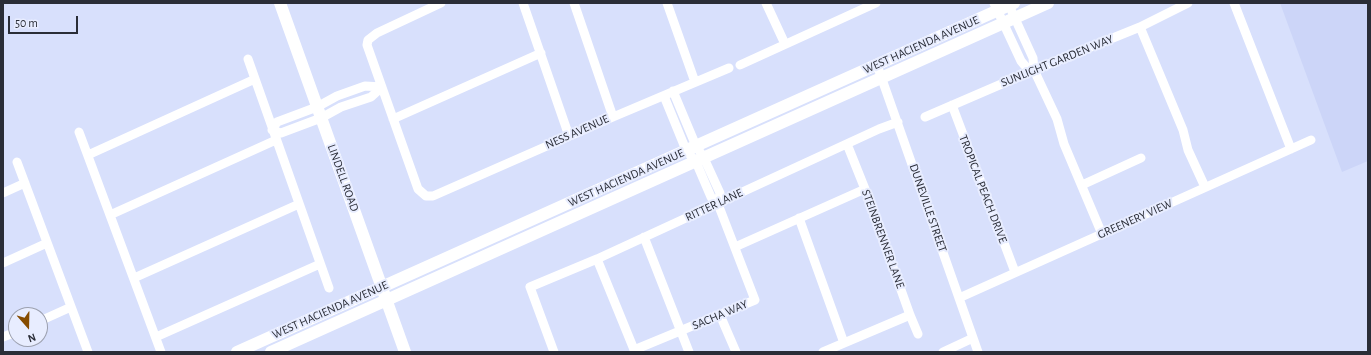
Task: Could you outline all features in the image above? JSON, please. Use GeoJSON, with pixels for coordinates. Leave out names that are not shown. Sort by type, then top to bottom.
{"type":"FeatureCollection","features":[{"type":"Feature","properties":{"kind":"main road","name":"LINDELL ROAD"},"geometry":{"type":"LineString","coordinates":[[280,3],[383,287],[405,352]]}},
{"type":"Feature","properties":{"kind":"main road","name":"WEST HACIENDA AVENUE"},"geometry":{"type":"LineString","coordinates":[[271,352],[1048,3]]}},
{"type":"Feature","properties":{"kind":"main road","name":"WEST HACIENDA AVENUE"},"geometry":{"type":"LineString","coordinates":[[237,352],[262,347],[383,287],[877,65],[1005,5]]}},
{"type":"Feature","properties":{"kind":"street"},"geometry":{"type":"LineString","coordinates":[[441,3],[377,33],[368,40],[367,45],[393,119],[541,53]]}},
{"type":"Feature","properties":{"kind":"street"},"geometry":{"type":"LineString","coordinates":[[523,3],[569,136]]}},
{"type":"Feature","properties":{"kind":"street"},"geometry":{"type":"LineString","coordinates":[[574,3],[613,117]]}},
{"type":"Feature","properties":{"kind":"street"},"geometry":{"type":"LineString","coordinates":[[667,3],[695,82]]}},
{"type":"Feature","properties":{"kind":"street"},"geometry":{"type":"LineString","coordinates":[[766,3],[785,44]]}},
{"type":"Feature","properties":{"kind":"street"},"geometry":{"type":"LineString","coordinates":[[740,65],[861,6],[876,3]]}},
{"type":"Feature","properties":{"kind":"street","name":"SUNLIGHT GARDEN WAY"},"geometry":{"type":"LineString","coordinates":[[925,117],[1034,70],[1140,27],[1188,3]]}},
{"type":"Feature","properties":{"kind":"street"},"geometry":{"type":"LineString","coordinates":[[1234,3],[1291,149]]}},
{"type":"Feature","properties":{"kind":"street"},"geometry":{"type":"LineString","coordinates":[[1005,5],[1021,61],[1026,67],[1034,70],[1057,119],[1064,144],[1102,234]]}},
{"type":"Feature","properties":{"kind":"street"},"geometry":{"type":"LineString","coordinates":[[1140,27],[1183,130],[1188,150],[1205,188]]}},
{"type":"Feature","properties":{"kind":"street"},"geometry":{"type":"LineString","coordinates":[[248,59],[329,288]]}},
{"type":"Feature","properties":{"kind":"street","name":"DUNEVILLE STREET"},"geometry":{"type":"LineString","coordinates":[[877,65],[978,352]]}},
{"type":"Feature","properties":{"kind":"street","name":"NESS AVENUE"},"geometry":{"type":"LineString","coordinates":[[393,119],[418,190],[426,196],[433,196],[729,68]]}},
{"type":"Feature","properties":{"kind":"street"},"geometry":{"type":"LineString","coordinates":[[88,155],[255,79]]}},
{"type":"Feature","properties":{"kind":"street"},"geometry":{"type":"LineString","coordinates":[[272,130],[277,122],[317,106],[337,96],[365,86],[382,87]]}},
{"type":"Feature","properties":{"kind":"street"},"geometry":{"type":"LineString","coordinates":[[272,130],[281,133],[322,118],[341,107],[371,97],[382,87]]}},
{"type":"Feature","properties":{"kind":"street","name":"SACHA WAY"},"geometry":{"type":"LineString","coordinates":[[673,91],[691,148]]}},
{"type":"Feature","properties":{"kind":"street","name":"SACHA WAY"},"geometry":{"type":"LineString","coordinates":[[634,351],[755,300],[718,204],[711,197],[700,160],[691,148],[664,96]]}},
{"type":"Feature","properties":{"kind":"street","name":"TROPICAL PEACH DRIVE"},"geometry":{"type":"LineString","coordinates":[[952,105],[1015,272]]}},
{"type":"Feature","properties":{"kind":"street","name":"RITTER LANE"},"geometry":{"type":"LineString","coordinates":[[554,352],[530,287],[644,238],[879,129],[898,122]]}},
{"type":"Feature","properties":{"kind":"street"},"geometry":{"type":"LineString","coordinates":[[79,132],[161,352]]}},
{"type":"Feature","properties":{"kind":"street"},"geometry":{"type":"LineString","coordinates":[[110,215],[276,140]]}},
{"type":"Feature","properties":{"kind":"street","name":"GREENERY VIEW"},"geometry":{"type":"LineString","coordinates":[[959,298],[1311,140]]}},
{"type":"Feature","properties":{"kind":"street","name":"STEINBRENNER LANE"},"geometry":{"type":"LineString","coordinates":[[847,144],[918,334]]}},
{"type":"Feature","properties":{"kind":"street"},"geometry":{"type":"LineString","coordinates":[[1082,185],[1141,158]]}},
{"type":"Feature","properties":{"kind":"street"},"geometry":{"type":"LineString","coordinates":[[17,162],[88,352]]}},
{"type":"Feature","properties":{"kind":"street"},"geometry":{"type":"LineString","coordinates":[[3,193],[25,183]]}},
{"type":"Feature","properties":{"kind":"street"},"geometry":{"type":"LineString","coordinates":[[735,247],[865,189]]}},
{"type":"Feature","properties":{"kind":"street"},"geometry":{"type":"LineString","coordinates":[[134,278],[299,204]]}},
{"type":"Feature","properties":{"kind":"street"},"geometry":{"type":"LineString","coordinates":[[799,218],[844,343]]}},
{"type":"Feature","properties":{"kind":"street"},"geometry":{"type":"LineString","coordinates":[[644,238],[689,352]]}},
{"type":"Feature","properties":{"kind":"street"},"geometry":{"type":"LineString","coordinates":[[3,262],[47,243]]}},
{"type":"Feature","properties":{"kind":"street"},"geometry":{"type":"LineString","coordinates":[[597,259],[634,351]]}},
{"type":"Feature","properties":{"kind":"street"},"geometry":{"type":"LineString","coordinates":[[156,337],[320,264]]}},
{"type":"Feature","properties":{"kind":"street"},"geometry":{"type":"LineString","coordinates":[[48,317],[71,307]]}},
{"type":"Feature","properties":{"kind":"street"},"geometry":{"type":"LineString","coordinates":[[720,315],[736,352]]}},
{"type":"Feature","properties":{"kind":"street"},"geometry":{"type":"LineString","coordinates":[[823,352],[910,315]]}},
{"type":"Feature","properties":{"kind":"street"},"geometry":{"type":"LineString","coordinates":[[943,352],[973,338]]}},
{"type":"Feature","properties":{"kind":"shaded area"},"geometry":{"type":"Polygon","coordinates":[[[1280,3],[1368,3],[1368,161],[1342,172],[1280,3]]]}}]}
